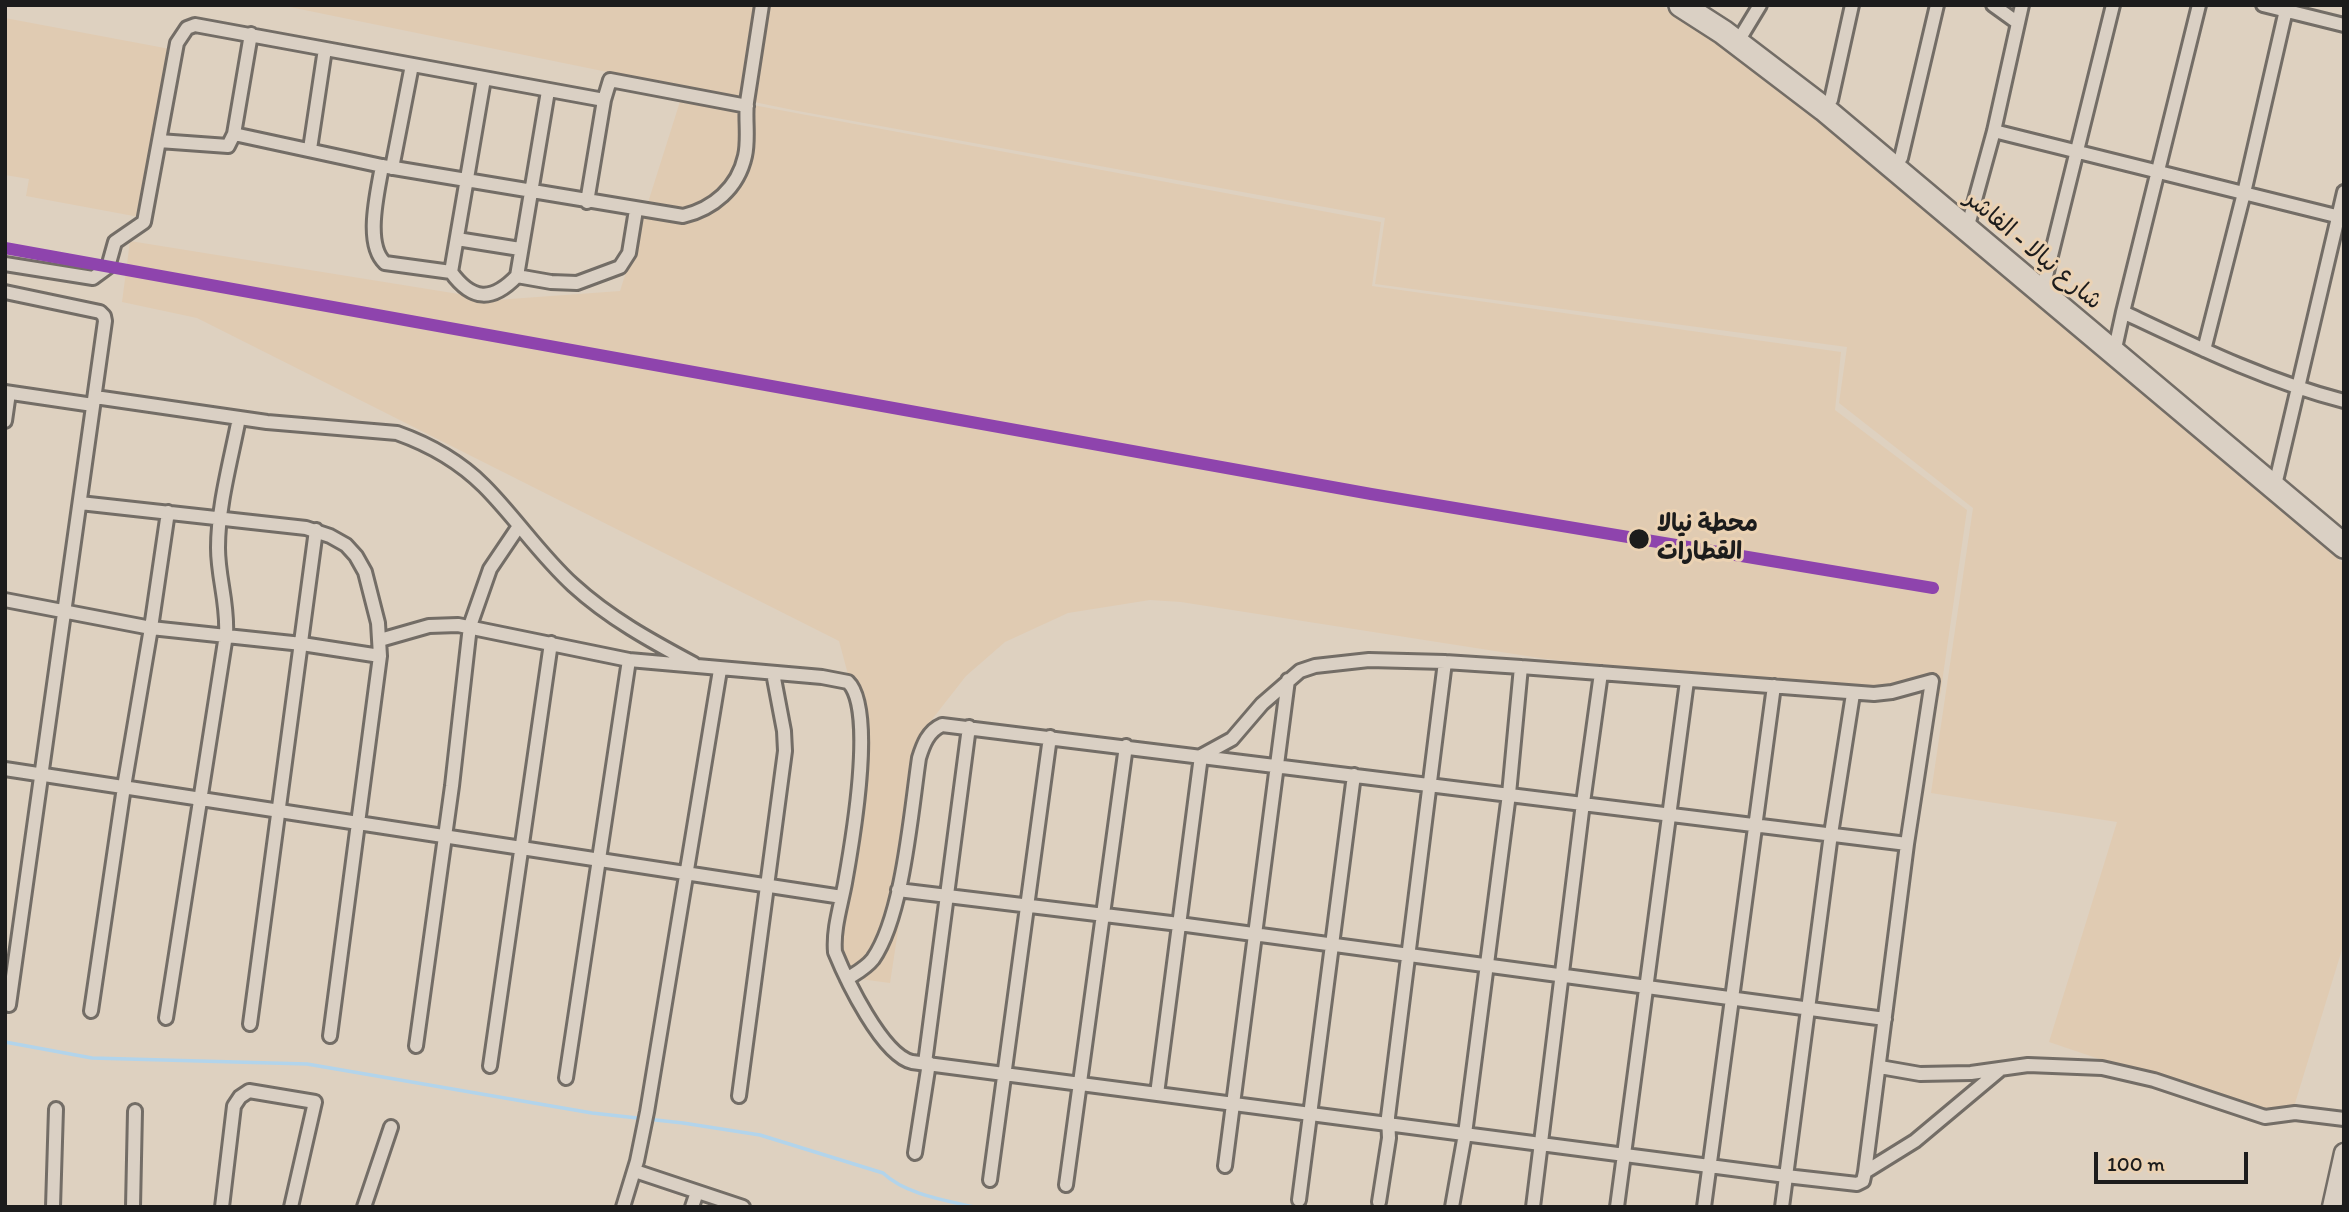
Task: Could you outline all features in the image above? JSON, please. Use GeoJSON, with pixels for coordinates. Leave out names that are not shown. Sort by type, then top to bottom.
{"type":"FeatureCollection","features":[{"type":"Feature","properties":{"kind":"highway","name":"شارع نيالا - الفاشر"},"geometry":{"type":"LineString","coordinates":[[1681,5],[1741,38],[1831,100],[1901,158],[1969,223]]}},
{"type":"Feature","properties":{"kind":"highway","name":"شارع نيالا - الفاشر"},"geometry":{"type":"LineString","coordinates":[[1705,5],[1824,109],[2054,293],[2343,540]]}},
{"type":"Feature","properties":{"kind":"highway","name":"شارع نيالا - الفاشر"},"geometry":{"type":"LineString","coordinates":[[2253,464],[2277,477],[2343,540]]}},
{"type":"Feature","properties":{"kind":"street"},"geometry":{"type":"LineString","coordinates":[[234,134],[387,167],[587,202],[683,216],[699,213],[724,195],[741,169],[746,154],[747,106],[762,5]]}},
{"type":"Feature","properties":{"kind":"street"},"geometry":{"type":"LineString","coordinates":[[1741,38],[1760,5]]}},
{"type":"Feature","properties":{"kind":"street"},"geometry":{"type":"LineString","coordinates":[[1831,100],[1852,5]]}},
{"type":"Feature","properties":{"kind":"street"},"geometry":{"type":"LineString","coordinates":[[1901,158],[1937,5]]}},
{"type":"Feature","properties":{"kind":"street"},"geometry":{"type":"LineString","coordinates":[[1993,5],[2018,23]]}},
{"type":"Feature","properties":{"kind":"street"},"geometry":{"type":"LineString","coordinates":[[1969,223],[1994,131],[2022,5]]}},
{"type":"Feature","properties":{"kind":"street"},"geometry":{"type":"LineString","coordinates":[[2054,293],[2078,151],[2113,5]]}},
{"type":"Feature","properties":{"kind":"street"},"geometry":{"type":"LineString","coordinates":[[2115,347],[2199,5]]}},
{"type":"Feature","properties":{"kind":"street"},"geometry":{"type":"LineString","coordinates":[[2263,5],[2344,25]]}},
{"type":"Feature","properties":{"kind":"street"},"geometry":{"type":"LineString","coordinates":[[2204,350],[2286,10]]}},
{"type":"Feature","properties":{"kind":"street"},"geometry":{"type":"LineString","coordinates":[[5,264],[93,278],[108,267],[115,242],[144,222],[177,43],[187,28],[195,25],[604,100]]}},
{"type":"Feature","properties":{"kind":"street"},"geometry":{"type":"LineString","coordinates":[[159,141],[228,146],[234,134],[251,34]]}},
{"type":"Feature","properties":{"kind":"street"},"geometry":{"type":"LineString","coordinates":[[310,149],[325,49]]}},
{"type":"Feature","properties":{"kind":"street"},"geometry":{"type":"LineString","coordinates":[[412,65],[375,207],[374,241],[377,256],[385,263],[451,272]]}},
{"type":"Feature","properties":{"kind":"street"},"geometry":{"type":"LineString","coordinates":[[484,79],[451,272],[462,288],[485,294],[504,289],[517,276],[548,90]]}},
{"type":"Feature","properties":{"kind":"street"},"geometry":{"type":"LineString","coordinates":[[587,202],[604,100],[610,80],[747,106]]}},
{"type":"Feature","properties":{"kind":"street"},"geometry":{"type":"LineString","coordinates":[[1994,131],[2341,217]]}},
{"type":"Feature","properties":{"kind":"street"},"geometry":{"type":"LineString","coordinates":[[2277,477],[2341,217],[2344,192]]}},
{"type":"Feature","properties":{"kind":"street"},"geometry":{"type":"LineString","coordinates":[[517,276],[577,283],[620,267],[629,253],[636,210]]}},
{"type":"Feature","properties":{"kind":"street"},"geometry":{"type":"LineString","coordinates":[[457,239],[520,249]]}},
{"type":"Feature","properties":{"kind":"street"},"geometry":{"type":"LineString","coordinates":[[5,292],[103,314],[105,321],[9,1005]]}},
{"type":"Feature","properties":{"kind":"street"},"geometry":{"type":"LineString","coordinates":[[2123,312],[2204,350],[2298,389],[2344,401]]}},
{"type":"Feature","properties":{"kind":"street"},"geometry":{"type":"LineString","coordinates":[[5,421],[7,393],[397,433],[448,457],[469,473],[483,485],[572,584],[600,607],[643,637],[700,668]]}},
{"type":"Feature","properties":{"kind":"street"},"geometry":{"type":"LineString","coordinates":[[166,1018],[226,635],[226,605],[218,557],[220,517],[239,418]]}},
{"type":"Feature","properties":{"kind":"street"},"geometry":{"type":"LineString","coordinates":[[80,503],[316,530],[346,545],[356,556],[370,588],[380,640],[380,656],[330,1036]]}},
{"type":"Feature","properties":{"kind":"street"},"geometry":{"type":"LineString","coordinates":[[92,1011],[168,512]]}},
{"type":"Feature","properties":{"kind":"street"},"geometry":{"type":"LineString","coordinates":[[416,1046],[470,626],[491,569],[519,526]]}},
{"type":"Feature","properties":{"kind":"street"},"geometry":{"type":"LineString","coordinates":[[250,1024],[316,530]]}},
{"type":"Feature","properties":{"kind":"street"},"geometry":{"type":"LineString","coordinates":[[5,600],[151,628],[302,644],[380,656]]}},
{"type":"Feature","properties":{"kind":"street"},"geometry":{"type":"LineString","coordinates":[[380,640],[429,626],[470,626],[629,660],[842,680],[851,685],[858,701],[862,726],[861,752],[835,952],[872,1022],[894,1051],[905,1060],[1786,1176],[1859,1184],[1863,1181],[1907,844],[1932,681],[1892,692],[1853,694],[1521,667],[1368,660],[1315,666],[1300,671],[1262,704],[1232,739],[1201,755]]}},
{"type":"Feature","properties":{"kind":"street"},"geometry":{"type":"LineString","coordinates":[[490,1066],[551,643]]}},
{"type":"Feature","properties":{"kind":"street"},"geometry":{"type":"LineString","coordinates":[[566,1077],[629,660]]}},
{"type":"Feature","properties":{"kind":"street"},"geometry":{"type":"LineString","coordinates":[[1379,1202],[1445,662]]}},
{"type":"Feature","properties":{"kind":"street"},"geometry":{"type":"LineString","coordinates":[[1452,1207],[1465,1134],[1509,794],[1521,667]]}},
{"type":"Feature","properties":{"kind":"street"},"geometry":{"type":"LineString","coordinates":[[623,1207],[635,1171],[647,1112],[720,670]]}},
{"type":"Feature","properties":{"kind":"street"},"geometry":{"type":"LineString","coordinates":[[739,1096],[785,742],[773,673]]}},
{"type":"Feature","properties":{"kind":"street"},"geometry":{"type":"LineString","coordinates":[[1533,1207],[1601,673]]}},
{"type":"Feature","properties":{"kind":"street"},"geometry":{"type":"LineString","coordinates":[[1225,1166],[1288,680]]}},
{"type":"Feature","properties":{"kind":"street"},"geometry":{"type":"LineString","coordinates":[[1617,1207],[1687,681]]}},
{"type":"Feature","properties":{"kind":"street"},"geometry":{"type":"LineString","coordinates":[[1704,1207],[1774,686]]}},
{"type":"Feature","properties":{"kind":"street"},"geometry":{"type":"LineString","coordinates":[[1782,1207],[1853,694]]}},
{"type":"Feature","properties":{"kind":"street"},"geometry":{"type":"LineString","coordinates":[[847,979],[864,968],[877,952],[893,911],[922,748],[927,738],[939,726],[969,727],[1201,755],[1907,844]]}},
{"type":"Feature","properties":{"kind":"street"},"geometry":{"type":"LineString","coordinates":[[915,1153],[969,727]]}},
{"type":"Feature","properties":{"kind":"street"},"geometry":{"type":"LineString","coordinates":[[990,1180],[1050,737]]}},
{"type":"Feature","properties":{"kind":"street"},"geometry":{"type":"LineString","coordinates":[[1066,1185],[1126,746]]}},
{"type":"Feature","properties":{"kind":"street"},"geometry":{"type":"LineString","coordinates":[[1157,1094],[1201,755]]}},
{"type":"Feature","properties":{"kind":"street"},"geometry":{"type":"LineString","coordinates":[[5,769],[842,897]]}},
{"type":"Feature","properties":{"kind":"street"},"geometry":{"type":"LineString","coordinates":[[1299,1200],[1354,775]]}},
{"type":"Feature","properties":{"kind":"street"},"geometry":{"type":"LineString","coordinates":[[898,890],[1179,924],[1885,1019]]}},
{"type":"Feature","properties":{"kind":"street"},"geometry":{"type":"LineString","coordinates":[[1880,1067],[1920,1074],[1971,1073],[2028,1065],[2102,1068],[2154,1080],[2265,1117],[2295,1113],[2344,1119]]}},
{"type":"Feature","properties":{"kind":"street"},"geometry":{"type":"LineString","coordinates":[[1865,1172],[1915,1141],[2003,1068]]}},
{"type":"Feature","properties":{"kind":"street"},"geometry":{"type":"LineString","coordinates":[[222,1207],[234,1106],[240,1097],[249,1091],[315,1102],[291,1207]]}},
{"type":"Feature","properties":{"kind":"street"},"geometry":{"type":"LineString","coordinates":[[53,1207],[56,1109]]}},
{"type":"Feature","properties":{"kind":"street"},"geometry":{"type":"LineString","coordinates":[[133,1207],[135,1111]]}},
{"type":"Feature","properties":{"kind":"street"},"geometry":{"type":"LineString","coordinates":[[364,1207],[391,1127]]}},
{"type":"Feature","properties":{"kind":"street"},"geometry":{"type":"LineString","coordinates":[[2332,1207],[2344,1153]]}},
{"type":"Feature","properties":{"kind":"street"},"geometry":{"type":"LineString","coordinates":[[635,1171],[743,1207]]}},
{"type":"Feature","properties":{"kind":"street"},"geometry":{"type":"LineString","coordinates":[[692,1207],[697,1192]]}},
{"type":"Feature","properties":{"kind":"shaded area"},"geometry":{"type":"Polygon","coordinates":[[[280,5],[1660,5],[1723,42],[2344,564],[2344,943],[2289,1123],[2049,1042],[2117,822],[1931,793],[1973,508],[1839,403],[1847,347],[1375,284],[1385,218],[798,111],[280,5]]]}},
{"type":"Feature","properties":{"kind":"shaded area"},"geometry":{"type":"Polygon","coordinates":[[[5,18],[170,49],[139,217],[26,196],[29,179],[5,175],[5,18]]]}},
{"type":"Feature","properties":{"kind":"shaded area"},"geometry":{"type":"Polygon","coordinates":[[[683,92],[1381,222],[1372,286],[1841,352],[1835,410],[1967,510],[1940,696],[1546,659],[1181,602],[1150,600],[1068,613],[1005,642],[966,676],[930,722],[890,983],[837,976],[867,745],[839,641],[197,318],[122,302],[130,241],[496,300],[620,291],[683,92]]]}},
{"type":"Feature","properties":{"kind":"waterway"},"geometry":{"type":"LineString","coordinates":[[5,1042],[92,1058],[307,1064],[592,1113],[760,1135],[883,1173],[902,1186],[926,1195],[974,1207]]}},
{"type":"Feature","properties":{"kind":"transit line"},"geometry":{"type":"LineString","coordinates":[[5,248],[1371,494],[1933,588]]}},
{"type":"Feature","properties":{"kind":"place","name":"محطة نيالا القطارات"},"geometry":{"type":"Point","coordinates":[1639,539]}}]}
